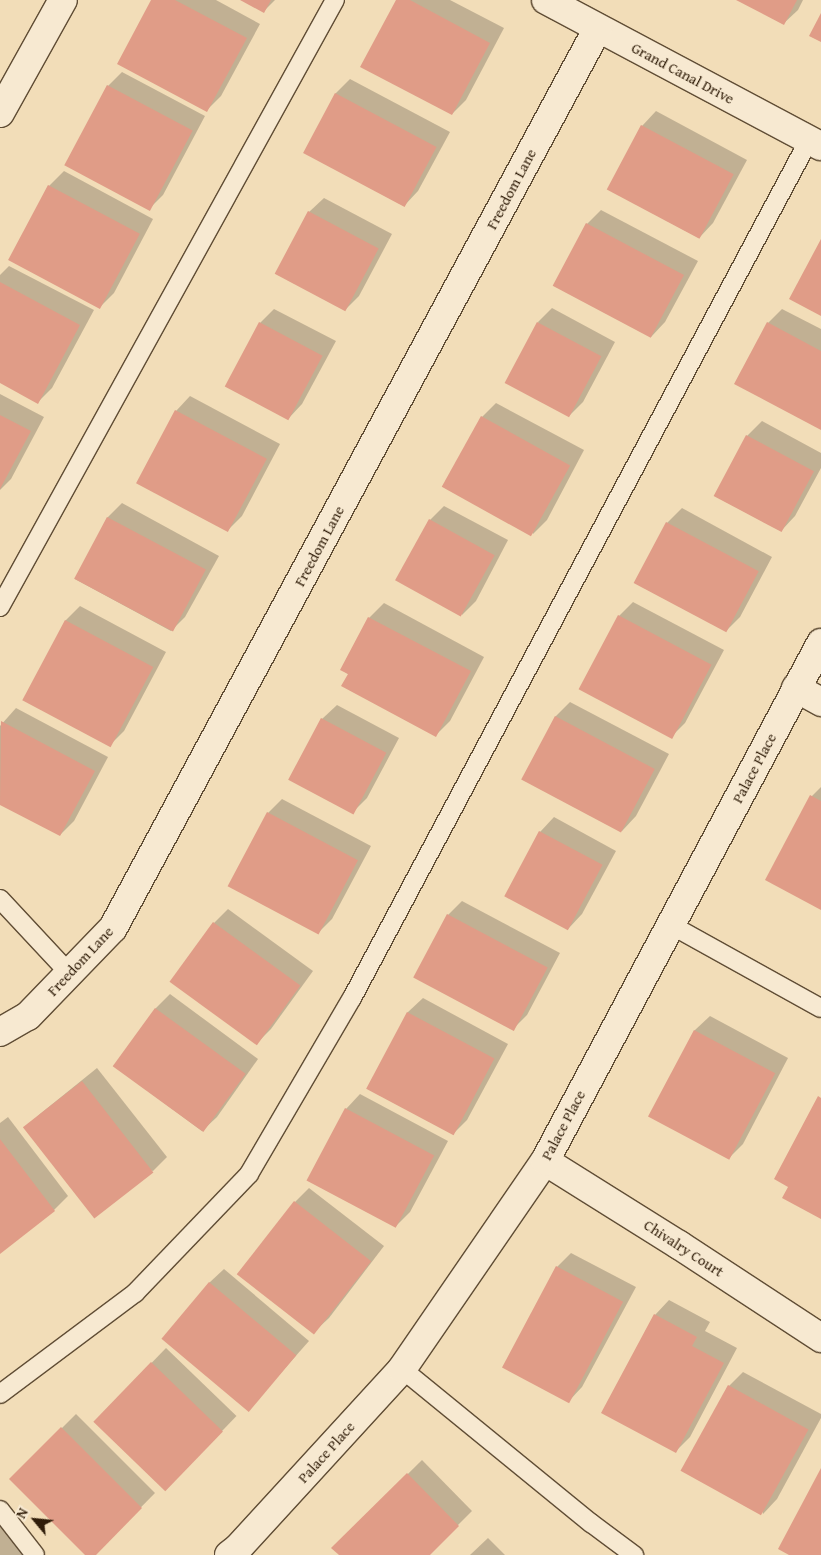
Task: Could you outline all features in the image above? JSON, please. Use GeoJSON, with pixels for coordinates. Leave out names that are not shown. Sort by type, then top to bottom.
{"type":"FeatureCollection","features":[{"type":"Feature","properties":{"kind":"street"},"geometry":{"type":"LineString","coordinates":[[0,113],[63,0]]}},
{"type":"Feature","properties":{"kind":"street","name":"Grand Canal Drive"},"geometry":{"type":"LineString","coordinates":[[546,0],[815,143]]}},
{"type":"Feature","properties":{"kind":"street","name":"Freedom Lane"},"geometry":{"type":"LineString","coordinates":[[0,1032],[28,1016],[113,928],[598,28]]}},
{"type":"Feature","properties":{"kind":"street","name":"Palace Place"},"geometry":{"type":"LineString","coordinates":[[237,1553],[402,1369],[545,1161],[821,643]]}},
{"type":"Feature","properties":{"kind":"street"},"geometry":{"type":"LineString","coordinates":[[796,688],[821,702]]}},
{"type":"Feature","properties":{"kind":"street","name":"Chivalry Court"},"geometry":{"type":"LineString","coordinates":[[545,1161],[687,1250],[821,1338]]}},
{"type":"Feature","properties":{"kind":"lane"},"geometry":{"type":"LineString","coordinates":[[0,607],[335,0]]}},
{"type":"Feature","properties":{"kind":"lane"},"geometry":{"type":"LineString","coordinates":[[0,1394],[135,1293],[248,1174],[352,998],[815,143]]}},
{"type":"Feature","properties":{"kind":"lane"},"geometry":{"type":"LineString","coordinates":[[0,899],[69,973]]}},
{"type":"Feature","properties":{"kind":"lane"},"geometry":{"type":"LineString","coordinates":[[670,924],[821,1008]]}},
{"type":"Feature","properties":{"kind":"lane"},"geometry":{"type":"LineString","coordinates":[[402,1369],[591,1523],[634,1555]]}},
{"type":"Feature","properties":{"kind":"lane"},"geometry":{"type":"LineString","coordinates":[[0,1510],[35,1555]]}},
{"type":"Feature","properties":{"kind":"building"},"geometry":{"type":"Polygon","coordinates":[[[151,0],[175,0],[247,38],[207,112],[117,64],[151,0]]]}},
{"type":"Feature","properties":{"kind":"building"},"geometry":{"type":"Polygon","coordinates":[[[240,0],[271,0],[264,13],[240,0]]]}},
{"type":"Feature","properties":{"kind":"building"},"geometry":{"type":"Polygon","coordinates":[[[396,0],[410,0],[490,43],[452,115],[360,67],[396,0]]]}},
{"type":"Feature","properties":{"kind":"building"},"geometry":{"type":"Polygon","coordinates":[[[736,0],[797,0],[784,25],[736,0]]]}},
{"type":"Feature","properties":{"kind":"building"},"geometry":{"type":"Polygon","coordinates":[[[821,13],[821,42],[809,36],[821,13]]]}},
{"type":"Feature","properties":{"kind":"building"},"geometry":{"type":"Polygon","coordinates":[[[107,85],[193,131],[150,211],[64,165],[107,85]]]}},
{"type":"Feature","properties":{"kind":"building"},"geometry":{"type":"Polygon","coordinates":[[[335,93],[437,147],[405,207],[303,153],[335,93]]]}},
{"type":"Feature","properties":{"kind":"building"},"geometry":{"type":"Polygon","coordinates":[[[641,125],[734,174],[699,239],[607,189],[641,125]]]}},
{"type":"Feature","properties":{"kind":"building"},"geometry":{"type":"Polygon","coordinates":[[[48,185],[140,234],[100,309],[8,260],[48,185]]]}},
{"type":"Feature","properties":{"kind":"building"},"geometry":{"type":"Polygon","coordinates":[[[308,211],[379,249],[345,311],[275,274],[308,211]]]}},
{"type":"Feature","properties":{"kind":"building"},"geometry":{"type":"Polygon","coordinates":[[[586,223],[684,275],[651,338],[553,286],[586,223]]]}},
{"type":"Feature","properties":{"kind":"building"},"geometry":{"type":"Polygon","coordinates":[[[821,239],[821,316],[789,299],[821,239]]]}},
{"type":"Feature","properties":{"kind":"building"},"geometry":{"type":"Polygon","coordinates":[[[0,282],[80,325],[38,404],[0,383],[0,282]]]}},
{"type":"Feature","properties":{"kind":"building"},"geometry":{"type":"Polygon","coordinates":[[[259,322],[323,356],[288,420],[225,386],[259,322]]]}},
{"type":"Feature","properties":{"kind":"building"},"geometry":{"type":"Polygon","coordinates":[[[537,322],[601,356],[569,417],[505,383],[537,322]]]}},
{"type":"Feature","properties":{"kind":"building"},"geometry":{"type":"Polygon","coordinates":[[[767,322],[821,351],[821,430],[734,384],[767,322]]]}},
{"type":"Feature","properties":{"kind":"building"},"geometry":{"type":"Polygon","coordinates":[[[175,410],[267,459],[228,532],[136,483],[175,410]]]}},
{"type":"Feature","properties":{"kind":"building"},"geometry":{"type":"Polygon","coordinates":[[[0,415],[31,431],[0,489],[0,415]]]}},
{"type":"Feature","properties":{"kind":"building"},"geometry":{"type":"Polygon","coordinates":[[[481,416],[570,465],[531,536],[442,487],[481,416]]]}},
{"type":"Feature","properties":{"kind":"building"},"geometry":{"type":"Polygon","coordinates":[[[746,435],[814,471],[782,532],[714,496],[746,435]]]}},
{"type":"Feature","properties":{"kind":"building"},"geometry":{"type":"Polygon","coordinates":[[[107,517],[206,570],[173,631],[74,579],[107,517]]]}},
{"type":"Feature","properties":{"kind":"building"},"geometry":{"type":"Polygon","coordinates":[[[429,519],[495,555],[461,617],[395,580],[429,519]]]}},
{"type":"Feature","properties":{"kind":"building"},"geometry":{"type":"Polygon","coordinates":[[[666,522],[759,571],[726,632],[634,583],[666,522]]]}},
{"type":"Feature","properties":{"kind":"building"},"geometry":{"type":"Polygon","coordinates":[[[618,615],[712,665],[672,739],[579,689],[618,615]]]}},
{"type":"Feature","properties":{"kind":"building"},"geometry":{"type":"Polygon","coordinates":[[[368,617],[471,671],[436,737],[341,686],[348,674],[340,670],[368,617]]]}},
{"type":"Feature","properties":{"kind":"building"},"geometry":{"type":"Polygon","coordinates":[[[65,620],[153,667],[111,747],[22,700],[65,620]]]}},
{"type":"Feature","properties":{"kind":"building"},"geometry":{"type":"Polygon","coordinates":[[[555,716],[655,769],[621,833],[521,780],[555,716]]]}},
{"type":"Feature","properties":{"kind":"building"},"geometry":{"type":"Polygon","coordinates":[[[321,718],[386,753],[353,815],[288,780],[321,718]]]}},
{"type":"Feature","properties":{"kind":"building"},"geometry":{"type":"Polygon","coordinates":[[[1,721],[95,771],[60,836],[0,805],[1,721]]]}},
{"type":"Feature","properties":{"kind":"building"},"geometry":{"type":"Polygon","coordinates":[[[810,795],[821,801],[821,910],[765,880],[810,795]]]}},
{"type":"Feature","properties":{"kind":"building"},"geometry":{"type":"Polygon","coordinates":[[[267,812],[358,860],[319,935],[228,886],[267,812]]]}},
{"type":"Feature","properties":{"kind":"building"},"geometry":{"type":"Polygon","coordinates":[[[539,831],[603,865],[568,930],[504,896],[539,831]]]}},
{"type":"Feature","properties":{"kind":"building"},"geometry":{"type":"Polygon","coordinates":[[[447,914],[548,968],[514,1031],[413,978],[447,914]]]}},
{"type":"Feature","properties":{"kind":"building"},"geometry":{"type":"Polygon","coordinates":[[[213,922],[300,985],[257,1045],[170,982],[213,922]]]}},
{"type":"Feature","properties":{"kind":"building"},"geometry":{"type":"Polygon","coordinates":[[[155,1008],[246,1074],[203,1132],[113,1066],[155,1008]]]}},
{"type":"Feature","properties":{"kind":"building"},"geometry":{"type":"Polygon","coordinates":[[[407,1012],[494,1058],[454,1135],[366,1089],[407,1012]]]}},
{"type":"Feature","properties":{"kind":"building"},"geometry":{"type":"Polygon","coordinates":[[[694,1030],[775,1073],[729,1160],[648,1117],[694,1030]]]}},
{"type":"Feature","properties":{"kind":"building"},"geometry":{"type":"Polygon","coordinates":[[[82,1081],[153,1172],[94,1219],[23,1127],[82,1081]]]}},
{"type":"Feature","properties":{"kind":"building"},"geometry":{"type":"Polygon","coordinates":[[[818,1096],[821,1098],[821,1219],[782,1198],[788,1187],[774,1179],[818,1096]]]}},
{"type":"Feature","properties":{"kind":"building"},"geometry":{"type":"Polygon","coordinates":[[[345,1108],[434,1155],[396,1228],[307,1180],[345,1108]]]}},
{"type":"Feature","properties":{"kind":"building"},"geometry":{"type":"Polygon","coordinates":[[[0,1139],[55,1211],[0,1254],[0,1139]]]}},
{"type":"Feature","properties":{"kind":"building"},"geometry":{"type":"Polygon","coordinates":[[[294,1201],[371,1261],[314,1335],[237,1274],[294,1201]]]}},
{"type":"Feature","properties":{"kind":"building"},"geometry":{"type":"Polygon","coordinates":[[[556,1266],[623,1302],[569,1403],[502,1368],[556,1266]]]}},
{"type":"Feature","properties":{"kind":"building"},"geometry":{"type":"Polygon","coordinates":[[[209,1282],[296,1355],[249,1412],[161,1339],[209,1282]]]}},
{"type":"Feature","properties":{"kind":"building"},"geometry":{"type":"Polygon","coordinates":[[[654,1314],[697,1337],[692,1346],[724,1363],[676,1453],[601,1413],[654,1314]]]}},
{"type":"Feature","properties":{"kind":"building"},"geometry":{"type":"Polygon","coordinates":[[[151,1362],[223,1431],[165,1491],[93,1422],[151,1362]]]}},
{"type":"Feature","properties":{"kind":"building"},"geometry":{"type":"Polygon","coordinates":[[[728,1385],[808,1430],[761,1515],[680,1471],[728,1385]]]}},
{"type":"Feature","properties":{"kind":"building"},"geometry":{"type":"Polygon","coordinates":[[[61,1427],[142,1508],[96,1555],[85,1555],[9,1479],[61,1427]]]}},
{"type":"Feature","properties":{"kind":"building"},"geometry":{"type":"Polygon","coordinates":[[[821,1468],[821,1555],[789,1555],[778,1549],[821,1468]]]}},
{"type":"Feature","properties":{"kind":"building"},"geometry":{"type":"Polygon","coordinates":[[[407,1473],[459,1526],[430,1555],[339,1555],[331,1548],[407,1473]]]}}]}
